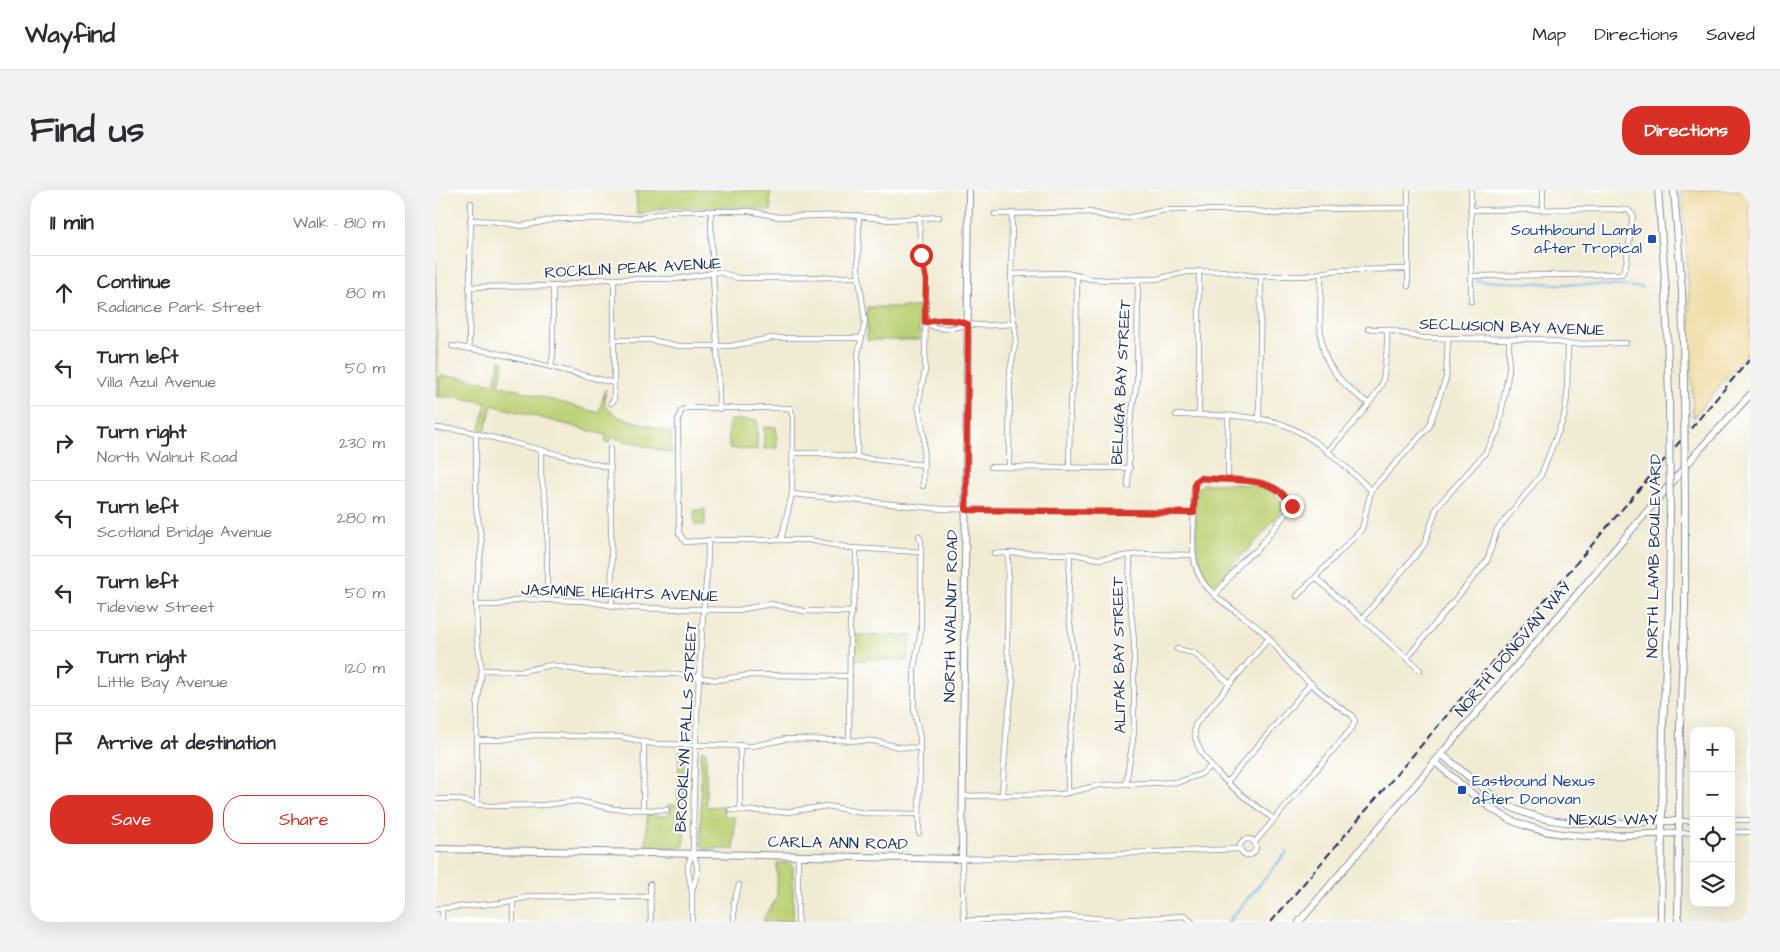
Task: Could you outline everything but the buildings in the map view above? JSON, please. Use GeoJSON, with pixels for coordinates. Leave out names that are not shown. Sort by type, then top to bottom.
{"type":"FeatureCollection","features":[{"type":"Feature","properties":{"kind":"street","name":"NORTH WALNUT ROAD"},"geometry":{"type":"LineString","coordinates":[[964,922],[963,796],[969,190]]}},
{"type":"Feature","properties":{"kind":"street"},"geometry":{"type":"LineString","coordinates":[[1408,190],[1408,286]]}},
{"type":"Feature","properties":{"kind":"street"},"geometry":{"type":"LineString","coordinates":[[1471,190],[1471,301]]}},
{"type":"Feature","properties":{"kind":"street"},"geometry":{"type":"LineString","coordinates":[[1543,190],[1543,209]]}},
{"type":"Feature","properties":{"kind":"street","name":"NORTH LAMB BOULEVARD"},"geometry":{"type":"LineString","coordinates":[[1657,190],[1666,292],[1669,400],[1669,521],[1661,922]]}},
{"type":"Feature","properties":{"kind":"street","name":"NORTH LAMB BOULEVARD"},"geometry":{"type":"LineString","coordinates":[[1674,190],[1683,291],[1685,501],[1685,607],[1680,725],[1677,922]]}},
{"type":"Feature","properties":{"kind":"street"},"geometry":{"type":"LineString","coordinates":[[469,348],[471,202]]}},
{"type":"Feature","properties":{"kind":"street"},"geometry":{"type":"LineString","coordinates":[[995,214],[1090,212],[1110,217],[1127,218],[1166,210],[1250,210],[1277,214],[1312,209],[1408,208]]}},
{"type":"Feature","properties":{"kind":"street"},"geometry":{"type":"LineString","coordinates":[[1470,210],[1621,209],[1628,210],[1633,215],[1626,265],[1622,274],[1471,276]]}},
{"type":"Feature","properties":{"kind":"street"},"geometry":{"type":"LineString","coordinates":[[470,220],[492,221],[522,226],[556,220],[641,218],[671,211],[749,211],[779,217],[859,215],[889,220],[939,217]]}},
{"type":"Feature","properties":{"kind":"street"},"geometry":{"type":"LineString","coordinates":[[711,211],[711,273],[719,346],[719,409]]}},
{"type":"Feature","properties":{"kind":"street"},"geometry":{"type":"LineString","coordinates":[[1009,467],[1010,377],[1016,339],[1011,304],[1012,213]]}},
{"type":"Feature","properties":{"kind":"street"},"geometry":{"type":"LineString","coordinates":[[857,458],[858,354],[865,309],[860,295],[858,277],[859,215]]}},
{"type":"Feature","properties":{"kind":"street"},"geometry":{"type":"LineString","coordinates":[[919,217],[921,255],[926,280],[925,372],[918,405],[924,436],[923,486]]}},
{"type":"Feature","properties":{"kind":"street"},"geometry":{"type":"LineString","coordinates":[[1011,274],[1066,273],[1097,280],[1157,279],[1178,273],[1199,271],[1223,271],[1244,276],[1306,276],[1337,270],[1408,269]]}},
{"type":"Feature","properties":{"kind":"street"},"geometry":{"type":"LineString","coordinates":[[1199,271],[1199,415]]}},
{"type":"Feature","properties":{"kind":"street","name":"ROCKLIN PEAK AVENUE"},"geometry":{"type":"LineString","coordinates":[[469,287],[553,286],[614,279],[676,279],[719,272],[738,278],[858,277]]}},
{"type":"Feature","properties":{"kind":"street"},"geometry":{"type":"LineString","coordinates":[[1321,274],[1323,353],[1336,377],[1368,403]]}},
{"type":"Feature","properties":{"kind":"street"},"geometry":{"type":"LineString","coordinates":[[1069,468],[1069,404],[1076,372],[1077,275]]}},
{"type":"Feature","properties":{"kind":"street"},"geometry":{"type":"LineString","coordinates":[[1259,420],[1261,276]]}},
{"type":"Feature","properties":{"kind":"street"},"geometry":{"type":"LineString","coordinates":[[611,404],[614,400],[614,279]]}},
{"type":"Feature","properties":{"kind":"street","name":"BELUGA BAY STREET"},"geometry":{"type":"LineString","coordinates":[[1129,486],[1130,424],[1137,381],[1138,279]]}},
{"type":"Feature","properties":{"kind":"street"},"geometry":{"type":"LineString","coordinates":[[551,367],[553,354],[553,286]]}},
{"type":"Feature","properties":{"kind":"street"},"geometry":{"type":"LineString","coordinates":[[925,323],[933,328],[950,328],[968,324],[1015,324]]}},
{"type":"Feature","properties":{"kind":"street","name":"SECLUSION BAY AVENUE"},"geometry":{"type":"LineString","coordinates":[[1368,329],[1387,329],[1421,338],[1448,340],[1541,339],[1569,344],[1626,343]]}},
{"type":"Feature","properties":{"kind":"street"},"geometry":{"type":"LineString","coordinates":[[1327,452],[1368,403],[1384,379],[1388,359],[1387,329]]}},
{"type":"Feature","properties":{"kind":"street"},"geometry":{"type":"LineString","coordinates":[[614,340],[651,340],[679,346],[731,346],[771,338],[862,338]]}},
{"type":"Feature","properties":{"kind":"street"},"geometry":{"type":"LineString","coordinates":[[1297,596],[1362,529],[1371,490],[1429,427],[1446,378],[1448,340]]}},
{"type":"Feature","properties":{"kind":"street"},"geometry":{"type":"LineString","coordinates":[[1362,619],[1424,545],[1437,507],[1485,453],[1499,430],[1509,370],[1509,340]]}},
{"type":"Feature","properties":{"kind":"street"},"geometry":{"type":"LineString","coordinates":[[1407,658],[1487,560],[1497,530],[1541,475],[1564,417],[1567,397],[1569,344]]}},
{"type":"Feature","properties":{"kind":"street"},"geometry":{"type":"LineString","coordinates":[[452,346],[469,348],[614,383]]}},
{"type":"Feature","properties":{"kind":"street","name":"NORTH DONOVAN WAY"},"geometry":{"type":"LineString","coordinates":[[1299,922],[1701,448],[1750,395]]}},
{"type":"Feature","properties":{"kind":"street"},"geometry":{"type":"LineString","coordinates":[[781,540],[792,494],[793,417],[790,408],[687,408],[681,411],[678,420],[679,533],[683,540],[689,542],[708,540],[781,540],[820,542],[856,549],[921,552]]}},
{"type":"Feature","properties":{"kind":"street"},"geometry":{"type":"LineString","coordinates":[[1175,415],[1228,417],[1282,424],[1298,431],[1327,452],[1371,490]]}},
{"type":"Feature","properties":{"kind":"street"},"geometry":{"type":"LineString","coordinates":[[1228,417],[1228,479]]}},
{"type":"Feature","properties":{"kind":"street"},"geometry":{"type":"LineString","coordinates":[[435,428],[476,433],[611,468]]}},
{"type":"Feature","properties":{"kind":"street"},"geometry":{"type":"LineString","coordinates":[[476,433],[476,508],[482,543],[476,574],[477,648],[482,670],[477,706],[477,805]]}},
{"type":"Feature","properties":{"kind":"street"},"geometry":{"type":"LineString","coordinates":[[610,448],[612,607]]}},
{"type":"Feature","properties":{"kind":"street"},"geometry":{"type":"LineString","coordinates":[[541,450],[541,475],[547,508],[547,600]]}},
{"type":"Feature","properties":{"kind":"street"},"geometry":{"type":"LineString","coordinates":[[792,452],[924,465]]}},
{"type":"Feature","properties":{"kind":"street"},"geometry":{"type":"LineString","coordinates":[[991,467],[1130,468]]}},
{"type":"Feature","properties":{"kind":"street"},"geometry":{"type":"LineString","coordinates":[[1216,594],[1243,560],[1257,550],[1292,506],[1288,498],[1272,487],[1250,480],[1201,478],[1195,482],[1194,555],[1200,577],[1216,594],[1269,638],[1285,658],[1311,683],[1352,715],[1355,721],[1352,728],[1255,842]]}},
{"type":"Feature","properties":{"kind":"street"},"geometry":{"type":"LineString","coordinates":[[792,494],[966,510],[1194,513]]}},
{"type":"Feature","properties":{"kind":"street"},"geometry":{"type":"LineString","coordinates":[[919,536],[921,552],[921,631],[914,667],[914,709],[920,730],[919,833]]}},
{"type":"Feature","properties":{"kind":"street","name":"BROOKLYN FALLS STREET"},"geometry":{"type":"LineString","coordinates":[[693,854],[694,745],[708,540]]}},
{"type":"Feature","properties":{"kind":"street"},"geometry":{"type":"LineString","coordinates":[[849,741],[851,612],[856,586],[856,549]]}},
{"type":"Feature","properties":{"kind":"street"},"geometry":{"type":"LineString","coordinates":[[994,553],[1069,554],[1099,559],[1130,555],[1194,555]]}},
{"type":"Feature","properties":{"kind":"street"},"geometry":{"type":"LineString","coordinates":[[1002,795],[1007,725],[1013,682],[1007,649],[1008,553]]}},
{"type":"Feature","properties":{"kind":"street"},"geometry":{"type":"LineString","coordinates":[[1069,554],[1068,608],[1075,664],[1074,711],[1068,753],[1069,793]]}},
{"type":"Feature","properties":{"kind":"street","name":"ALITAK BAY STREET"},"geometry":{"type":"LineString","coordinates":[[1126,784],[1134,732],[1134,640],[1129,593],[1130,555]]}},
{"type":"Feature","properties":{"kind":"street"},"geometry":{"type":"LineString","coordinates":[[1316,578],[1420,670]]}},
{"type":"Feature","properties":{"kind":"street","name":"JASMINE HEIGHTS AVENUE"},"geometry":{"type":"LineString","coordinates":[[476,605],[498,605],[522,599],[585,601],[612,607],[738,610],[771,604],[804,611],[851,612]]}},
{"type":"Feature","properties":{"kind":"street"},"geometry":{"type":"LineString","coordinates":[[1269,638],[1195,725],[1194,729],[1200,748],[1211,766],[1227,782],[1275,819]]}},
{"type":"Feature","properties":{"kind":"street"},"geometry":{"type":"LineString","coordinates":[[1177,649],[1194,653],[1230,684]]}},
{"type":"Feature","properties":{"kind":"street"},"geometry":{"type":"LineString","coordinates":[[482,670],[522,670],[551,665],[589,672],[679,674],[700,679],[717,680],[749,675],[850,676]]}},
{"type":"Feature","properties":{"kind":"street"},"geometry":{"type":"LineString","coordinates":[[1227,782],[1311,683]]}},
{"type":"Feature","properties":{"kind":"street"},"geometry":{"type":"LineString","coordinates":[[477,740],[500,740],[534,735],[622,737],[645,743],[753,746],[786,739],[874,741],[899,747],[920,748]]}},
{"type":"Feature","properties":{"kind":"street"},"geometry":{"type":"LineString","coordinates":[[643,809],[645,743]]}},
{"type":"Feature","properties":{"kind":"street"},"geometry":{"type":"LineString","coordinates":[[740,745],[740,810]]}},
{"type":"Feature","properties":{"kind":"street","name":"NEXUS WAY"},"geometry":{"type":"LineString","coordinates":[[1441,754],[1503,802],[1543,820],[1578,822],[1690,821]]}},
{"type":"Feature","properties":{"kind":"street","name":"NEXUS WAY"},"geometry":{"type":"LineString","coordinates":[[1435,762],[1483,802],[1524,826],[1565,834],[1690,833]]}},
{"type":"Feature","properties":{"kind":"street"},"geometry":{"type":"LineString","coordinates":[[963,796],[1069,793],[1100,786],[1179,782],[1201,774],[1211,766]]}},
{"type":"Feature","properties":{"kind":"street"},"geometry":{"type":"LineString","coordinates":[[435,799],[455,800],[477,805],[544,805],[578,801],[614,808],[667,810]]}},
{"type":"Feature","properties":{"kind":"street"},"geometry":{"type":"LineString","coordinates":[[730,810],[787,812],[827,806],[863,813],[919,814]]}},
{"type":"Feature","properties":{"kind":"street"},"geometry":{"type":"LineString","coordinates":[[1735,820],[1750,820]]}},
{"type":"Feature","properties":{"kind":"street"},"geometry":{"type":"LineString","coordinates":[[1735,832],[1750,832]]}},
{"type":"Feature","properties":{"kind":"street","name":"CARLA ANN ROAD"},"geometry":{"type":"LineString","coordinates":[[1245,840],[1255,842],[1257,850],[1253,854],[1245,855],[1240,849],[1245,840]]}},
{"type":"Feature","properties":{"kind":"street","name":"CARLA ANN ROAD"},"geometry":{"type":"LineString","coordinates":[[435,849],[963,859],[1240,849]]}},
{"type":"Feature","properties":{"kind":"street"},"geometry":{"type":"LineString","coordinates":[[692,890],[687,879],[687,862],[693,854],[697,862],[697,878],[692,890],[692,922]]}},
{"type":"Feature","properties":{"kind":"street"},"geometry":{"type":"LineString","coordinates":[[798,856],[798,922]]}},
{"type":"Feature","properties":{"kind":"street"},"geometry":{"type":"LineString","coordinates":[[650,884],[651,922]]}},
{"type":"Feature","properties":{"kind":"street"},"geometry":{"type":"LineString","coordinates":[[734,922],[734,902],[739,885]]}},
{"type":"Feature","properties":{"kind":"street"},"geometry":{"type":"LineString","coordinates":[[435,909],[513,901],[533,896],[650,897]]}},
{"type":"Feature","properties":{"kind":"street"},"geometry":{"type":"LineString","coordinates":[[513,901],[513,922]]}},
{"type":"Feature","properties":{"kind":"street"},"geometry":{"type":"LineString","coordinates":[[442,909],[442,922]]}},
{"type":"Feature","properties":{"kind":"street"},"geometry":{"type":"LineString","coordinates":[[964,922],[1069,916],[1119,920],[1184,916],[1192,921]]}},
{"type":"Feature","properties":{"kind":"green space"},"geometry":{"type":"Polygon","coordinates":[[[636,190],[770,190],[771,211],[747,207],[665,208],[637,214],[636,190]]]}},
{"type":"Feature","properties":{"kind":"green space"},"geometry":{"type":"Polygon","coordinates":[[[867,307],[919,307],[919,340],[867,340],[867,307]]]}},
{"type":"Feature","properties":{"kind":"green space"},"geometry":{"type":"Polygon","coordinates":[[[500,360],[504,361],[499,385],[599,413],[605,389],[605,407],[619,417],[671,432],[671,453],[611,437],[609,443],[605,442],[606,435],[492,405],[485,431],[480,429],[486,403],[457,397],[439,397],[440,376],[459,377],[494,384],[500,360]]]}},
{"type":"Feature","properties":{"kind":"green space"},"geometry":{"type":"Polygon","coordinates":[[[731,420],[757,420],[757,450],[729,448],[729,422],[731,420]]]}},
{"type":"Feature","properties":{"kind":"green space"},"geometry":{"type":"Polygon","coordinates":[[[764,427],[776,427],[777,448],[764,449],[764,427]]]}},
{"type":"Feature","properties":{"kind":"green space"},"geometry":{"type":"Polygon","coordinates":[[[1204,484],[1237,484],[1261,488],[1272,492],[1284,508],[1260,537],[1215,584],[1207,579],[1198,556],[1196,526],[1197,489],[1204,484]]]}},
{"type":"Feature","properties":{"kind":"green space"},"geometry":{"type":"Polygon","coordinates":[[[694,510],[705,510],[705,525],[695,525],[694,510]]]}},
{"type":"Feature","properties":{"kind":"green space"},"geometry":{"type":"Polygon","coordinates":[[[853,635],[912,636],[907,660],[853,660],[853,635]]]}},
{"type":"Feature","properties":{"kind":"green space"},"geometry":{"type":"Polygon","coordinates":[[[679,751],[684,751],[684,845],[679,848],[646,848],[647,815],[666,816],[671,811],[667,805],[678,805],[679,751]]]}},
{"type":"Feature","properties":{"kind":"green space"},"geometry":{"type":"Polygon","coordinates":[[[701,751],[706,751],[706,807],[723,806],[724,816],[735,817],[734,849],[705,849],[701,844],[701,751]]]}},
{"type":"Feature","properties":{"kind":"green space"},"geometry":{"type":"Polygon","coordinates":[[[777,863],[789,863],[793,866],[793,922],[764,922],[764,917],[777,898],[777,863]]]}},
{"type":"Feature","properties":{"kind":"sand"},"geometry":{"type":"Polygon","coordinates":[[[1682,190],[1750,190],[1750,349],[1693,418],[1688,271],[1682,190]]]}},
{"type":"Feature","properties":{"kind":"sand"},"geometry":{"type":"Polygon","coordinates":[[[435,261],[439,396],[435,396],[435,261]]]}},
{"type":"Feature","properties":{"kind":"waterway"},"geometry":{"type":"LineString","coordinates":[[1475,281],[1642,287]]}},
{"type":"Feature","properties":{"kind":"waterway"},"geometry":{"type":"LineString","coordinates":[[1228,922],[1287,852]]}},
{"type":"Feature","properties":{"kind":"railway"},"geometry":{"type":"LineString","coordinates":[[1271,922],[1750,359]]}},
{"type":"Feature","properties":{"kind":"place","name":"Southbound Lamb after Tropical"},"geometry":{"type":"Point","coordinates":[1652,239]}},
{"type":"Feature","properties":{"kind":"place","name":"Eastbound Nexus after Donovan"},"geometry":{"type":"Point","coordinates":[1462,790]}},
{"type":"Feature","properties":{"kind":"route"},"geometry":{"type":"LineString","coordinates":[[921,255],[926,280],[925,323],[945,320],[968,324],[966,510],[1194,513],[1195,482],[1201,478],[1250,480],[1263,483],[1280,491],[1288,498],[1292,506]]}}]}
